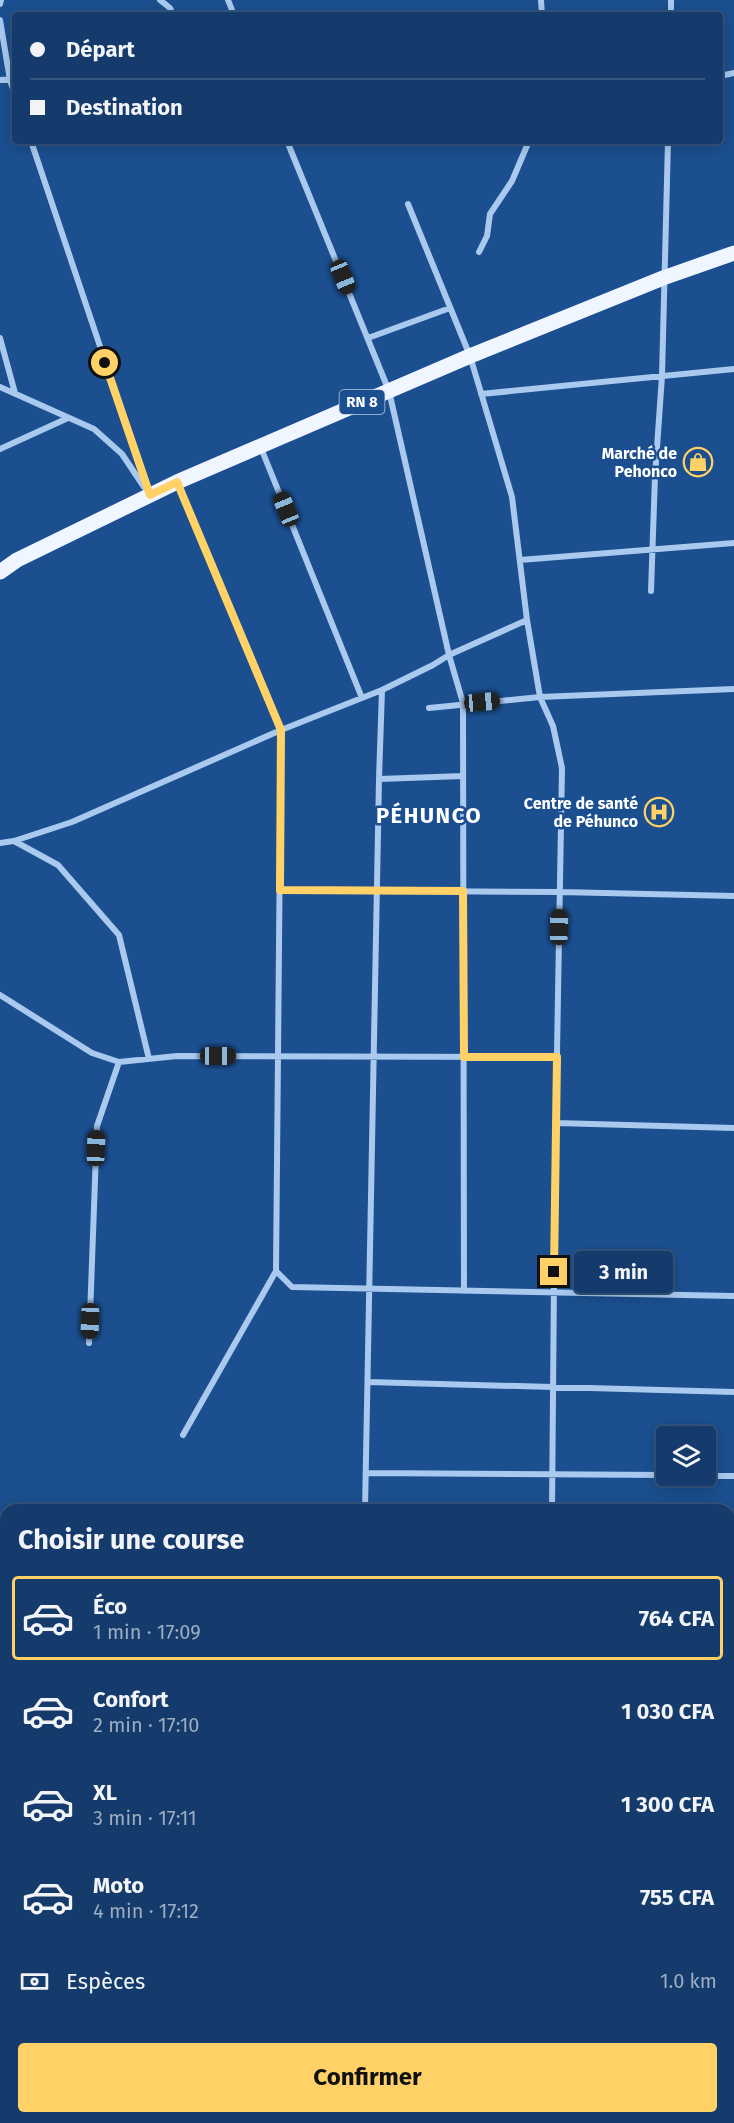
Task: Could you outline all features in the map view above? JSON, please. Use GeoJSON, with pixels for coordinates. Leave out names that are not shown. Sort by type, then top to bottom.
{"type":"FeatureCollection","features":[{"type":"Feature","properties":{"kind":"main road","name":"RN 8"},"geometry":{"type":"LineString","coordinates":[[0,572],[17,560],[177,482],[470,356],[663,278],[734,253]]}},
{"type":"Feature","properties":{"kind":"street"},"geometry":{"type":"LineString","coordinates":[[160,0],[172,12]]}},
{"type":"Feature","properties":{"kind":"street"},"geometry":{"type":"LineString","coordinates":[[0,20],[12,75]]}},
{"type":"Feature","properties":{"kind":"street"},"geometry":{"type":"LineString","coordinates":[[32,144],[150,495]]}},
{"type":"Feature","properties":{"kind":"street"},"geometry":{"type":"LineString","coordinates":[[288,144],[389,391],[449,655],[463,703],[464,1290]]}},
{"type":"Feature","properties":{"kind":"street"},"geometry":{"type":"LineString","coordinates":[[479,252],[487,236],[490,214],[512,181],[528,144]]}},
{"type":"Feature","properties":{"kind":"street"},"geometry":{"type":"LineString","coordinates":[[651,591],[655,476],[662,376],[668,144]]}},
{"type":"Feature","properties":{"kind":"street"},"geometry":{"type":"LineString","coordinates":[[408,204],[470,356],[512,497],[527,620],[540,697],[552,726],[562,768],[552,1504]]}},
{"type":"Feature","properties":{"kind":"street"},"geometry":{"type":"LineString","coordinates":[[368,338],[450,308]]}},
{"type":"Feature","properties":{"kind":"street"},"geometry":{"type":"LineString","coordinates":[[0,338],[15,393]]}},
{"type":"Feature","properties":{"kind":"street"},"geometry":{"type":"LineString","coordinates":[[482,394],[734,369]]}},
{"type":"Feature","properties":{"kind":"street"},"geometry":{"type":"LineString","coordinates":[[0,387],[94,429],[122,454],[150,495]]}},
{"type":"Feature","properties":{"kind":"street"},"geometry":{"type":"LineString","coordinates":[[0,449],[68,418]]}},
{"type":"Feature","properties":{"kind":"street"},"geometry":{"type":"LineString","coordinates":[[261,446],[362,698]]}},
{"type":"Feature","properties":{"kind":"street"},"geometry":{"type":"LineString","coordinates":[[177,482],[281,730],[276,1270],[183,1435]]}},
{"type":"Feature","properties":{"kind":"street"},"geometry":{"type":"LineString","coordinates":[[520,560],[734,543]]}},
{"type":"Feature","properties":{"kind":"street"},"geometry":{"type":"LineString","coordinates":[[0,843],[14,841],[72,822],[281,730],[382,690],[449,655],[527,620]]}},
{"type":"Feature","properties":{"kind":"street"},"geometry":{"type":"LineString","coordinates":[[429,708],[540,697],[734,689]]}},
{"type":"Feature","properties":{"kind":"street"},"geometry":{"type":"LineString","coordinates":[[365,1504],[382,690]]}},
{"type":"Feature","properties":{"kind":"street"},"geometry":{"type":"LineString","coordinates":[[379,779],[463,776]]}},
{"type":"Feature","properties":{"kind":"street"},"geometry":{"type":"LineString","coordinates":[[14,841],[58,865],[120,935],[149,1059]]}},
{"type":"Feature","properties":{"kind":"street"},"geometry":{"type":"LineString","coordinates":[[280,890],[734,896]]}},
{"type":"Feature","properties":{"kind":"street"},"geometry":{"type":"LineString","coordinates":[[0,995],[92,1053],[119,1062],[177,1056],[557,1057]]}},
{"type":"Feature","properties":{"kind":"street"},"geometry":{"type":"LineString","coordinates":[[89,1343],[97,1126],[119,1062]]}},
{"type":"Feature","properties":{"kind":"street"},"geometry":{"type":"LineString","coordinates":[[556,1123],[734,1128]]}},
{"type":"Feature","properties":{"kind":"street"},"geometry":{"type":"LineString","coordinates":[[276,1270],[292,1287],[734,1296]]}},
{"type":"Feature","properties":{"kind":"street"},"geometry":{"type":"LineString","coordinates":[[368,1382],[734,1392]]}},
{"type":"Feature","properties":{"kind":"street"},"geometry":{"type":"LineString","coordinates":[[366,1473],[656,1475]]}},
{"type":"Feature","properties":{"kind":"street"},"geometry":{"type":"LineString","coordinates":[[716,1476],[734,1476]]}},
{"type":"Feature","properties":{"kind":"place","name":"Marché de Pehonco"},"geometry":{"type":"Point","coordinates":[698,462]}},
{"type":"Feature","properties":{"kind":"place","name":"Centre de santé de Péhunco"},"geometry":{"type":"Point","coordinates":[659,812]}},
{"type":"Feature","properties":{"kind":"district","name":"PÉHUNCO"},"geometry":{"type":"Point","coordinates":[429,815]}},
{"type":"Feature","properties":{"kind":"route"},"geometry":{"type":"LineString","coordinates":[[105,363],[150,495],[177,482],[281,730],[280,890],[463,891],[464,1057],[557,1057],[554,1272]]}}]}
